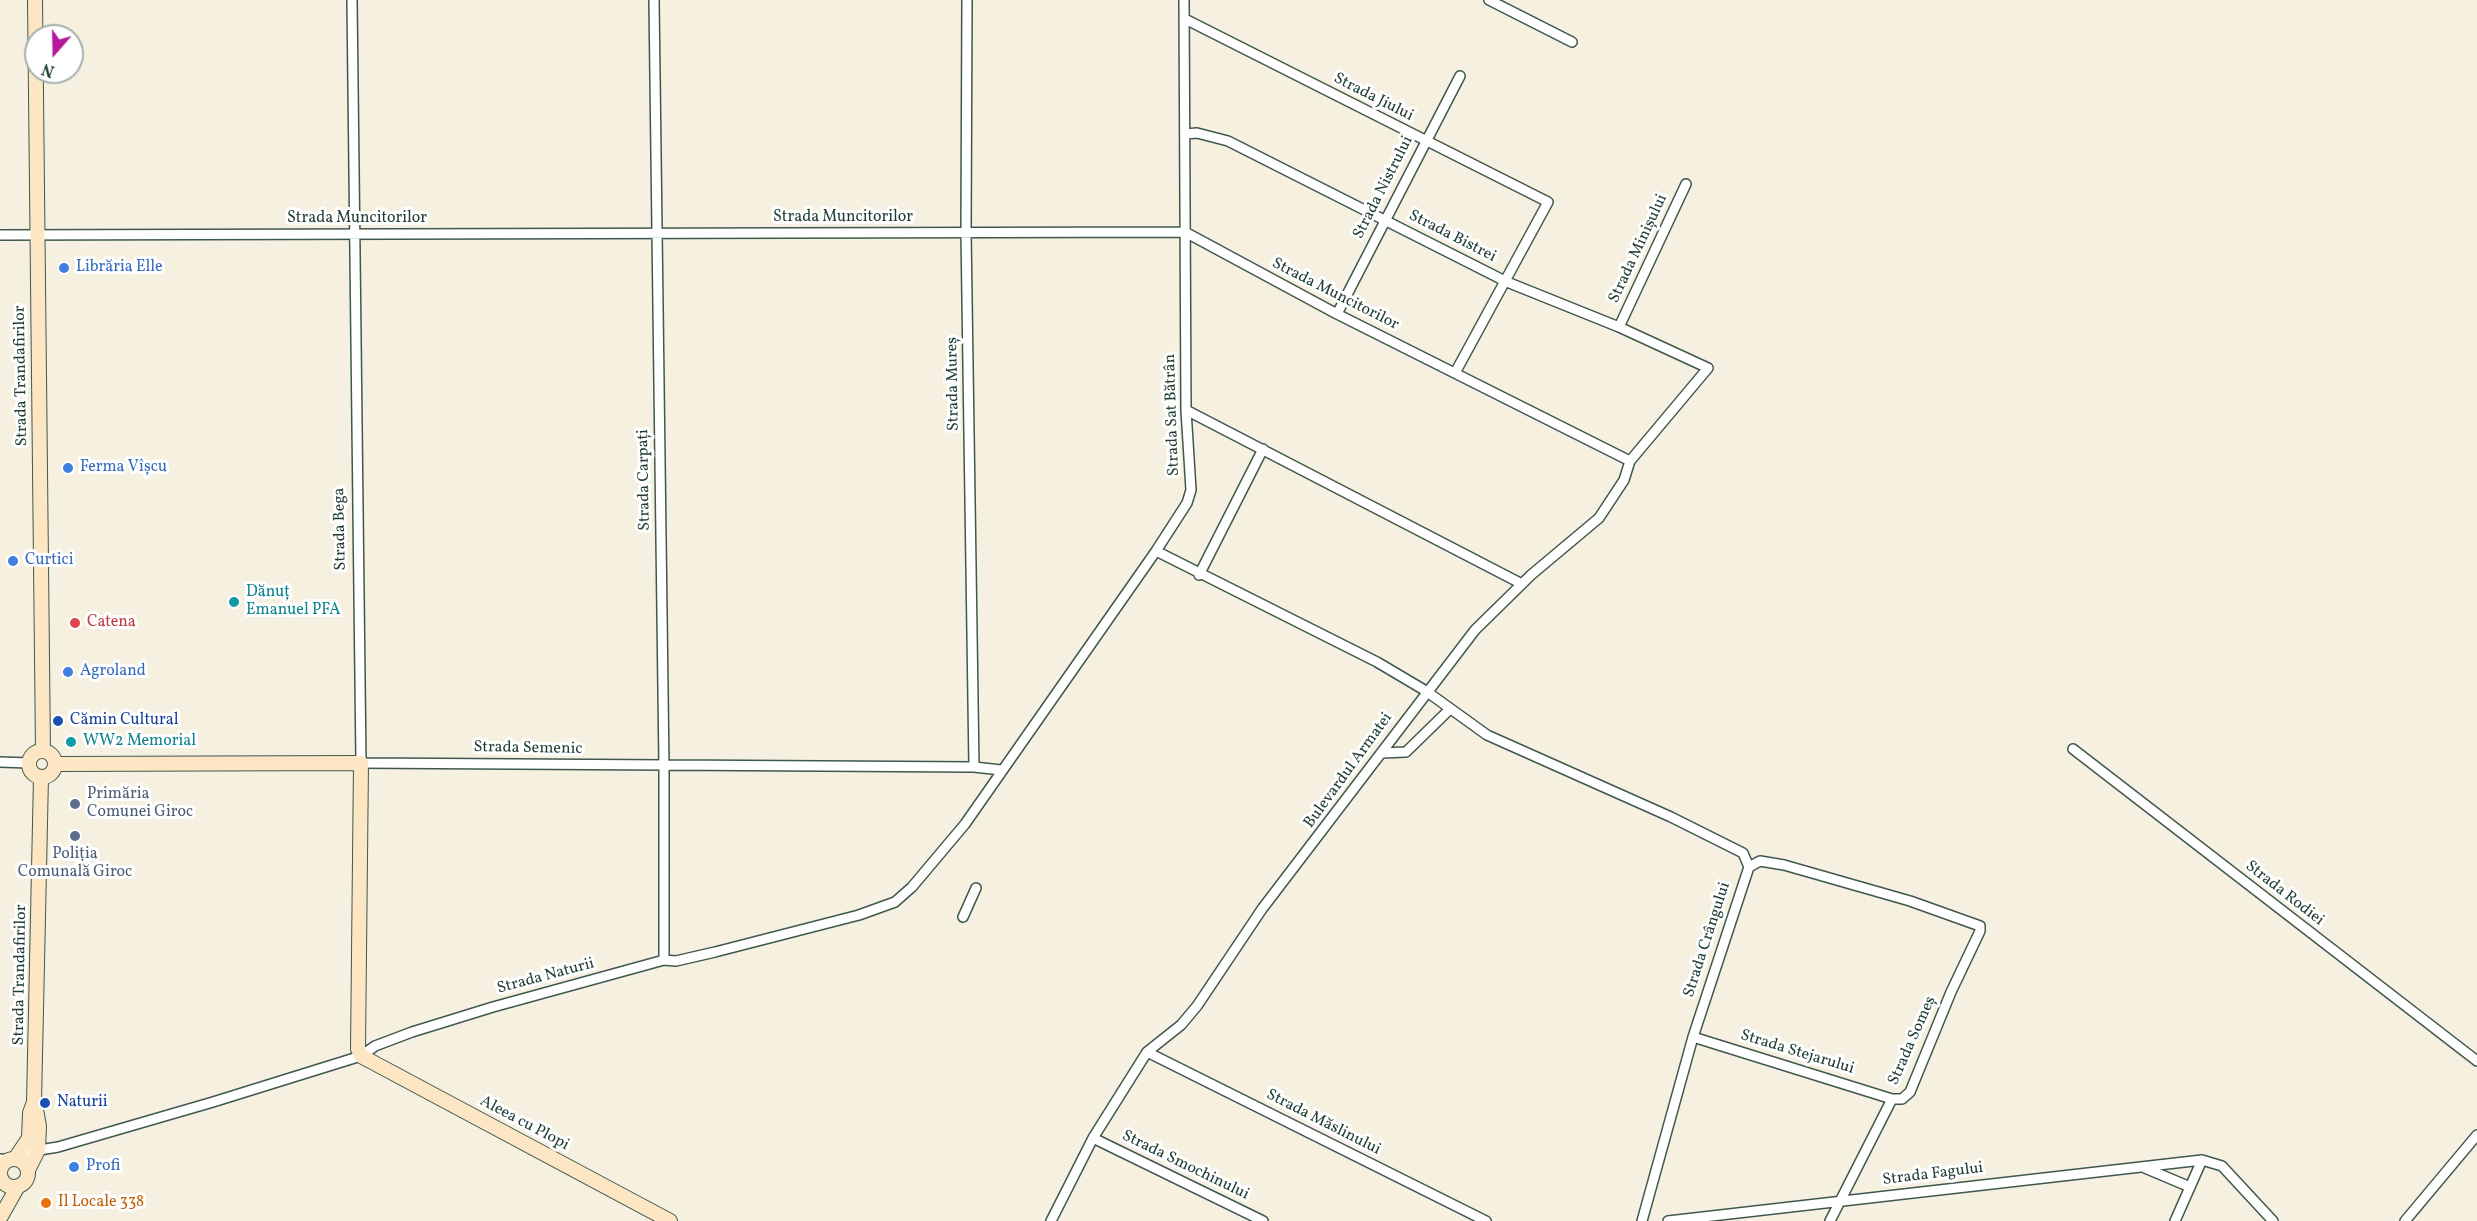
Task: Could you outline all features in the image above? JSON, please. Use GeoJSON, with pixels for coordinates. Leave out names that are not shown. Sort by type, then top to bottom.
{"type":"FeatureCollection","features":[{"type":"Feature","properties":{"kind":"main road","name":"Strada Trandafirilor"},"geometry":{"type":"LineString","coordinates":[[35,0],[43,752]]}},
{"type":"Feature","properties":{"kind":"main road"},"geometry":{"type":"LineString","coordinates":[[43,752],[53,757],[55,764],[50,775],[41,777],[31,771],[29,763],[32,756],[43,752]]}},
{"type":"Feature","properties":{"kind":"main road","name":"Strada Semenic"},"geometry":{"type":"LineString","coordinates":[[55,764],[361,763]]}},
{"type":"Feature","properties":{"kind":"main road","name":"Strada Bega"},"geometry":{"type":"LineString","coordinates":[[361,763],[358,1049],[361,1056]]}},
{"type":"Feature","properties":{"kind":"main road","name":"Strada Trandafirilor"},"geometry":{"type":"LineString","coordinates":[[8,1168],[25,1182],[43,1149],[34,1102],[41,777]]}},
{"type":"Feature","properties":{"kind":"main road","name":"Aleea cu Plopi"},"geometry":{"type":"LineString","coordinates":[[361,1056],[670,1221]]}},
{"type":"Feature","properties":{"kind":"main road","name":"Strada Trandafirilor"},"geometry":{"type":"LineString","coordinates":[[1,1215],[8,1168],[29,1138],[30,1113],[34,1102]]}},
{"type":"Feature","properties":{"kind":"main road"},"geometry":{"type":"LineString","coordinates":[[8,1168],[24,1162],[28,1173]]}},
{"type":"Feature","properties":{"kind":"street","name":"Strada Bega"},"geometry":{"type":"LineString","coordinates":[[352,0],[361,763]]}},
{"type":"Feature","properties":{"kind":"street","name":"Strada Carpați"},"geometry":{"type":"LineString","coordinates":[[654,0],[664,767],[664,960]]}},
{"type":"Feature","properties":{"kind":"street","name":"Strada Mureș"},"geometry":{"type":"LineString","coordinates":[[967,0],[966,232],[974,768]]}},
{"type":"Feature","properties":{"kind":"street","name":"Strada Sat Bătrân"},"geometry":{"type":"LineString","coordinates":[[1001,770],[1156,550],[1187,503],[1191,490],[1186,410],[1184,0]]}},
{"type":"Feature","properties":{"kind":"street"},"geometry":{"type":"LineString","coordinates":[[1489,0],[1572,42]]}},
{"type":"Feature","properties":{"kind":"street","name":"Strada Jiului"},"geometry":{"type":"LineString","coordinates":[[1185,19],[1548,202],[1507,282]]}},
{"type":"Feature","properties":{"kind":"street","name":"Strada Nistrului"},"geometry":{"type":"LineString","coordinates":[[1337,314],[1384,219],[1460,76]]}},
{"type":"Feature","properties":{"kind":"street","name":"Strada Bistrei"},"geometry":{"type":"LineString","coordinates":[[1185,134],[1197,133],[1228,141],[1507,282],[1619,327],[1708,368]]}},
{"type":"Feature","properties":{"kind":"street","name":"Strada Minișului"},"geometry":{"type":"LineString","coordinates":[[1619,327],[1686,184]]}},
{"type":"Feature","properties":{"kind":"street","name":"Strada Muncitorilor"},"geometry":{"type":"LineString","coordinates":[[0,235],[1185,232],[1337,314],[1630,461]]}},
{"type":"Feature","properties":{"kind":"street"},"geometry":{"type":"LineString","coordinates":[[1455,373],[1507,282]]}},
{"type":"Feature","properties":{"kind":"street","name":"Bulevardul Armatei"},"geometry":{"type":"LineString","coordinates":[[1051,1221],[1093,1138],[1147,1052],[1181,1025],[1197,1006],[1262,909],[1382,753],[1426,691],[1475,630],[1522,584],[1599,518],[1624,480],[1630,461],[1708,368]]}},
{"type":"Feature","properties":{"kind":"street"},"geometry":{"type":"LineString","coordinates":[[1186,410],[1522,584]]}},
{"type":"Feature","properties":{"kind":"street"},"geometry":{"type":"LineString","coordinates":[[1199,574],[1263,449]]}},
{"type":"Feature","properties":{"kind":"street"},"geometry":{"type":"LineString","coordinates":[[1156,550],[1199,574],[1377,662],[1426,691],[1487,735],[1671,817],[1743,853],[1749,867]]}},
{"type":"Feature","properties":{"kind":"street"},"geometry":{"type":"LineString","coordinates":[[1382,753],[1406,752],[1450,709]]}},
{"type":"Feature","properties":{"kind":"street","name":"Strada Rodiei"},"geometry":{"type":"LineString","coordinates":[[2073,749],[2477,1060]]}},
{"type":"Feature","properties":{"kind":"street"},"geometry":{"type":"LineString","coordinates":[[0,762],[29,763]]}},
{"type":"Feature","properties":{"kind":"street","name":"Strada Semenic"},"geometry":{"type":"LineString","coordinates":[[361,763],[1001,770]]}},
{"type":"Feature","properties":{"kind":"street","name":"Strada Naturii"},"geometry":{"type":"LineString","coordinates":[[8,1168],[43,1149],[361,1056],[375,1046],[412,1032],[664,960],[676,961],[763,940],[859,915],[895,902],[933,864],[1001,770]]}},
{"type":"Feature","properties":{"kind":"street","name":"Strada Crângului"},"geometry":{"type":"LineString","coordinates":[[1642,1221],[1693,1037],[1749,867],[1760,861],[1784,865],[1910,901],[1980,926]]}},
{"type":"Feature","properties":{"kind":"street"},"geometry":{"type":"LineString","coordinates":[[963,916],[976,888]]}},
{"type":"Feature","properties":{"kind":"street","name":"Strada Someș"},"geometry":{"type":"LineString","coordinates":[[1830,1221],[1892,1099],[1902,1099],[1910,1092],[1951,992],[1980,931],[1980,926]]}},
{"type":"Feature","properties":{"kind":"street","name":"Strada Stejarului"},"geometry":{"type":"LineString","coordinates":[[1693,1037],[1892,1099]]}},
{"type":"Feature","properties":{"kind":"street","name":"Strada Măslinului"},"geometry":{"type":"LineString","coordinates":[[1147,1052],[1486,1221]]}},
{"type":"Feature","properties":{"kind":"street"},"geometry":{"type":"LineString","coordinates":[[2405,1221],[2477,1135]]}},
{"type":"Feature","properties":{"kind":"street","name":"Strada Smochinului"},"geometry":{"type":"LineString","coordinates":[[1093,1138],[1263,1221]]}},
{"type":"Feature","properties":{"kind":"street"},"geometry":{"type":"LineString","coordinates":[[2175,1221],[2202,1160],[2222,1166],[2272,1221]]}},
{"type":"Feature","properties":{"kind":"street","name":"Strada Fagului"},"geometry":{"type":"LineString","coordinates":[[1668,1221],[2202,1160]]}},
{"type":"Feature","properties":{"kind":"street"},"geometry":{"type":"LineString","coordinates":[[2143,1167],[2190,1187]]}},
{"type":"Feature","properties":{"kind":"place","name":"Librăria Elle"},"geometry":{"type":"Point","coordinates":[64,268]}},
{"type":"Feature","properties":{"kind":"place","name":"Ferma Vîșcu"},"geometry":{"type":"Point","coordinates":[68,468]}},
{"type":"Feature","properties":{"kind":"place","name":"Curtici"},"geometry":{"type":"Point","coordinates":[13,561]}},
{"type":"Feature","properties":{"kind":"place","name":"Dănuț Emanuel PFA"},"geometry":{"type":"Point","coordinates":[234,602]}},
{"type":"Feature","properties":{"kind":"place","name":"Catena"},"geometry":{"type":"Point","coordinates":[75,623]}},
{"type":"Feature","properties":{"kind":"place","name":"Agroland"},"geometry":{"type":"Point","coordinates":[68,672]}},
{"type":"Feature","properties":{"kind":"place","name":"Cămin Cultural"},"geometry":{"type":"Point","coordinates":[58,721]}},
{"type":"Feature","properties":{"kind":"place","name":"WW2 Memorial"},"geometry":{"type":"Point","coordinates":[71,742]}},
{"type":"Feature","properties":{"kind":"place","name":"Primăria Comunei Giroc"},"geometry":{"type":"Point","coordinates":[75,804]}},
{"type":"Feature","properties":{"kind":"place","name":"Poliția Comunală Giroc"},"geometry":{"type":"Point","coordinates":[75,836]}},
{"type":"Feature","properties":{"kind":"place","name":"Naturii"},"geometry":{"type":"Point","coordinates":[45,1103]}},
{"type":"Feature","properties":{"kind":"place","name":"Profi"},"geometry":{"type":"Point","coordinates":[74,1167]}},
{"type":"Feature","properties":{"kind":"place","name":"Il Locale 338"},"geometry":{"type":"Point","coordinates":[46,1203]}}]}
